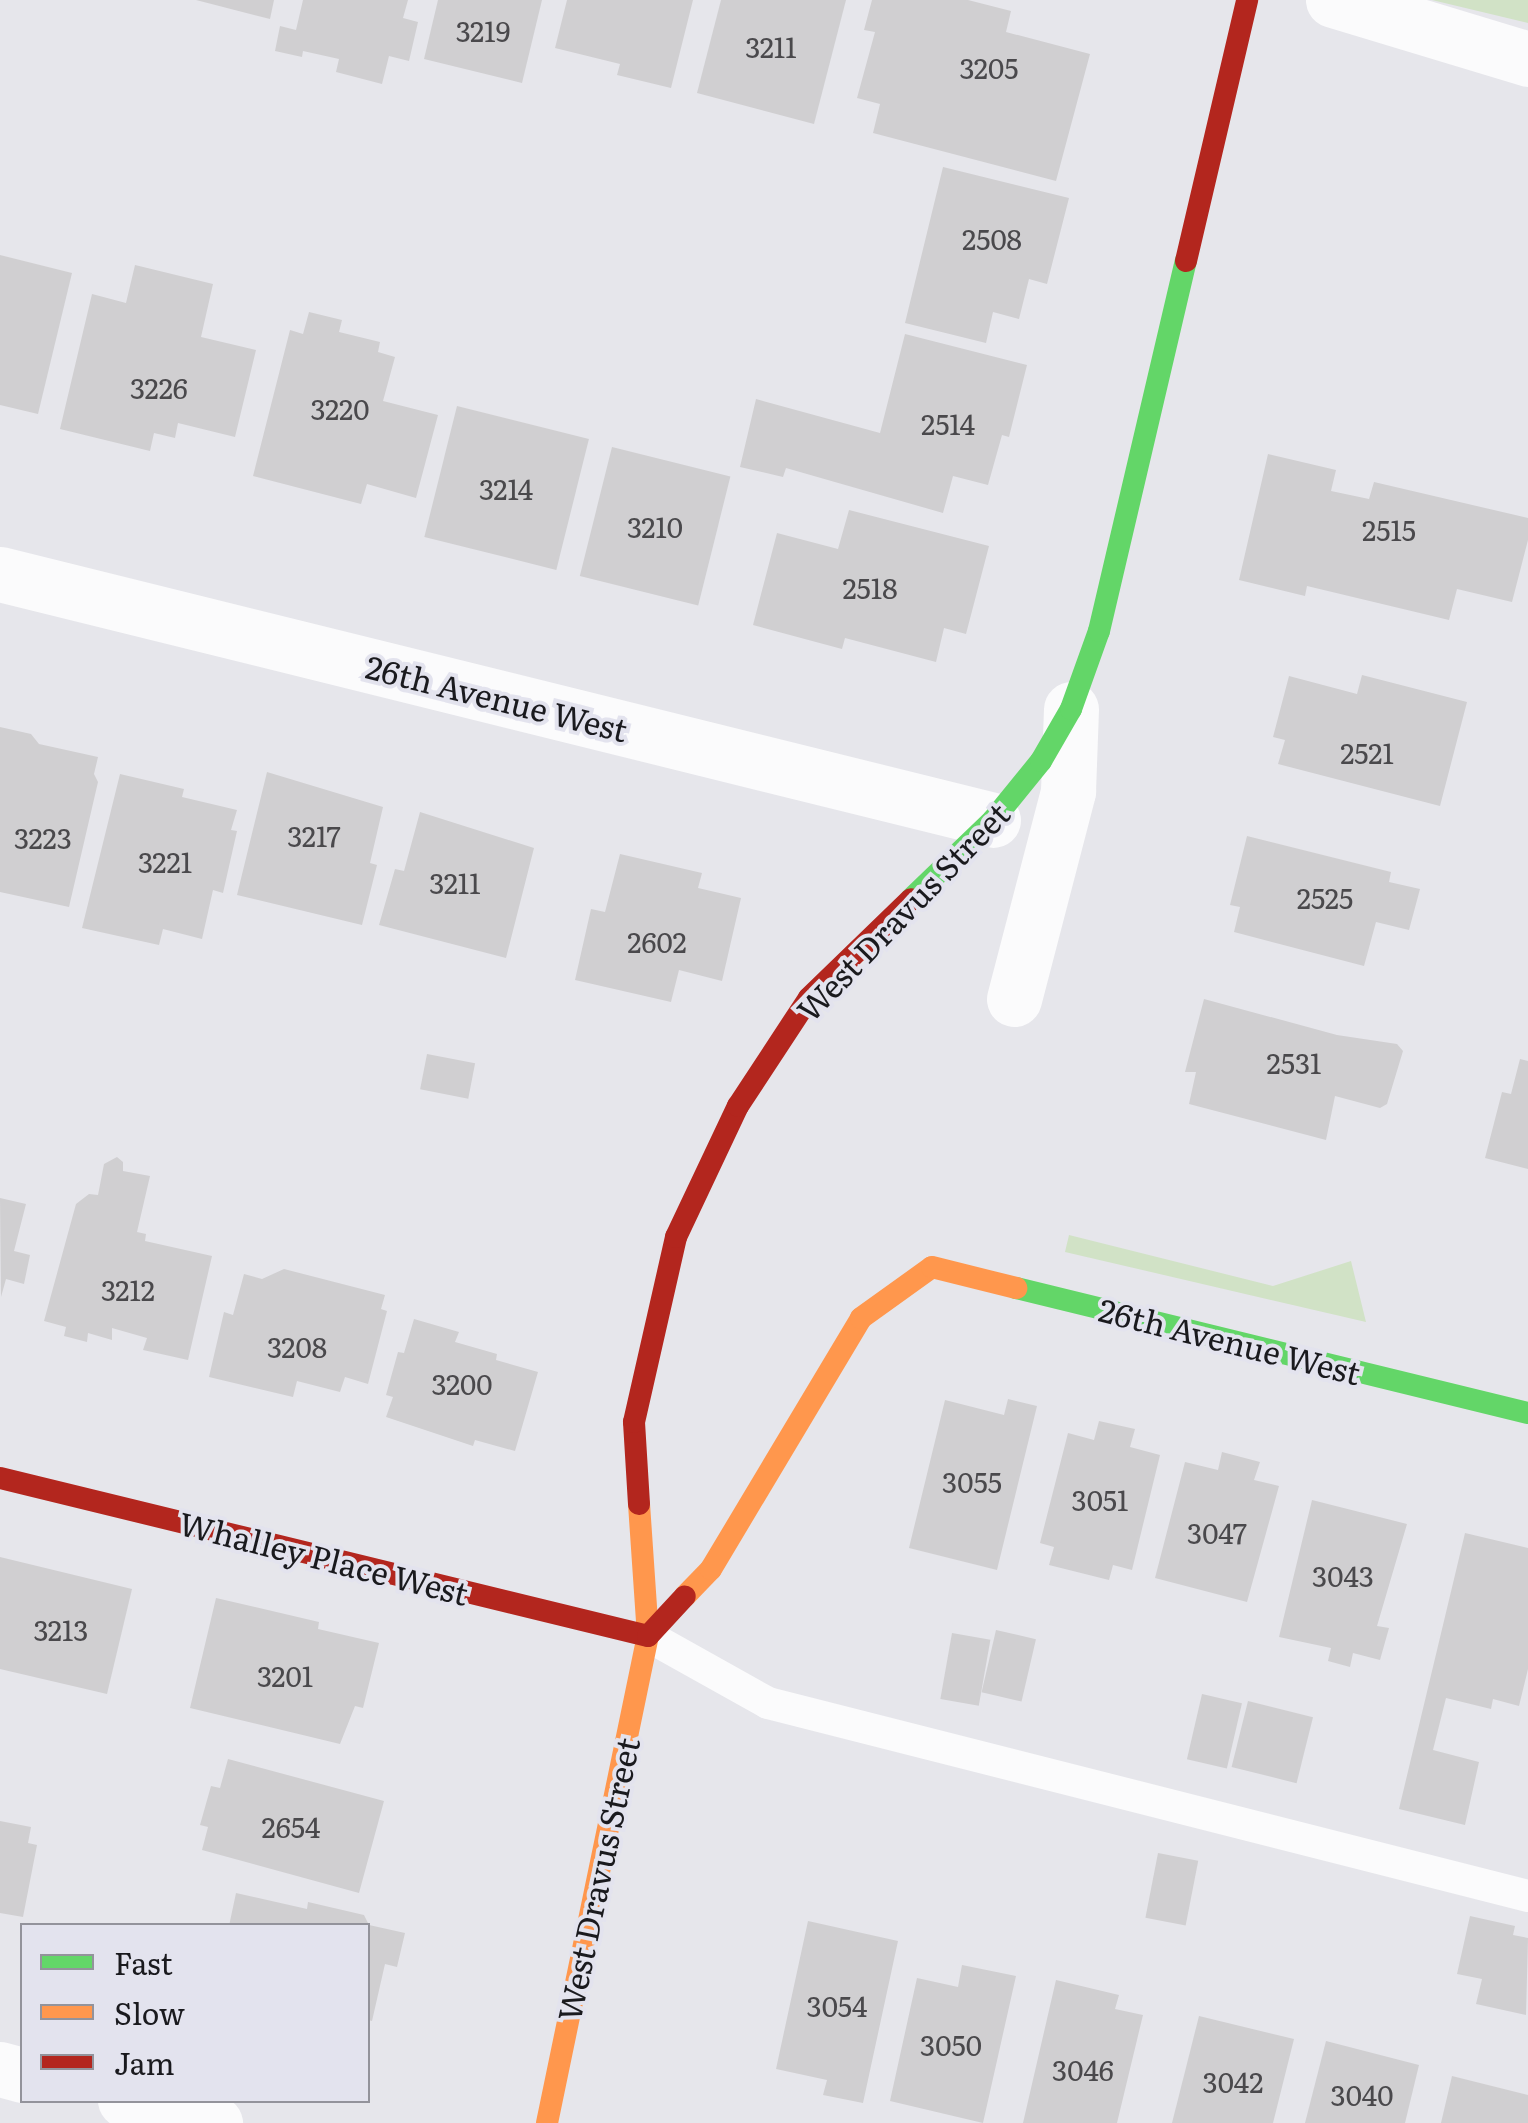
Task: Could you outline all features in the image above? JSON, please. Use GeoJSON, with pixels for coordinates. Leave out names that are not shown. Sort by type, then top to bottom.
{"type":"FeatureCollection","features":[{"type":"Feature","properties":{"kind":"street","name":"West Dravus Street"},"geometry":{"type":"LineString","coordinates":[[546,2123],[648,1636],[634,1422],[676,1236],[738,1106],[809,998],[993,820],[1041,761],[1071,709],[1099,630],[1248,0]]}},
{"type":"Feature","properties":{"kind":"street"},"geometry":{"type":"LineString","coordinates":[[1334,0],[1528,60]]}},
{"type":"Feature","properties":{"kind":"street","name":"26th Avenue West"},"geometry":{"type":"LineString","coordinates":[[0,574],[993,820]]}},
{"type":"Feature","properties":{"kind":"street","name":"West Dravus Street"},"geometry":{"type":"LineString","coordinates":[[1014,999],[1068,791],[1071,709]]}},
{"type":"Feature","properties":{"kind":"street","name":"26th Avenue West"},"geometry":{"type":"LineString","coordinates":[[648,1636],[711,1569],[862,1318],[932,1267],[1528,1414]]}},
{"type":"Feature","properties":{"kind":"street","name":"Whalley Place West"},"geometry":{"type":"LineString","coordinates":[[0,1478],[648,1636]]}},
{"type":"Feature","properties":{"kind":"street"},"geometry":{"type":"LineString","coordinates":[[137,2103],[215,2123]]}},
{"type":"Feature","properties":{"kind":"lane"},"geometry":{"type":"LineString","coordinates":[[648,1636],[768,1703],[1528,1896]]}},
{"type":"Feature","properties":{"kind":"green space"},"geometry":{"type":"Polygon","coordinates":[[[1432,0],[1528,0],[1528,23],[1432,0]]]}},
{"type":"Feature","properties":{"kind":"green space"},"geometry":{"type":"Polygon","coordinates":[[[1069,1235],[1273,1286],[1351,1261],[1366,1322],[1065,1252],[1069,1235]]]}},
{"type":"Feature","properties":{"kind":"building"},"geometry":{"type":"Polygon","coordinates":[[[196,0],[274,0],[270,19],[196,0]]]}},
{"type":"Feature","properties":{"kind":"building"},"geometry":{"type":"Polygon","coordinates":[[[303,0],[408,0],[403,18],[418,22],[409,61],[389,56],[382,84],[336,72],[339,59],[303,51],[302,57],[275,51],[280,26],[296,30],[303,0]]]}},
{"type":"Feature","properties":{"kind":"building"},"geometry":{"type":"Polygon","coordinates":[[[438,0],[542,0],[522,83],[424,59],[438,0]]]}},
{"type":"Feature","properties":{"kind":"building"},"geometry":{"type":"Polygon","coordinates":[[[567,0],[693,0],[671,88],[617,75],[620,64],[555,48],[567,0]]]}},
{"type":"Feature","properties":{"kind":"building"},"geometry":{"type":"Polygon","coordinates":[[[721,0],[846,0],[814,124],[697,93],[721,0]]]}},
{"type":"Feature","properties":{"kind":"building"},"geometry":{"type":"Polygon","coordinates":[[[872,0],[968,0],[1011,11],[1006,32],[1090,54],[1056,181],[873,133],[880,104],[857,98],[875,32],[864,30],[872,0]]]}},
{"type":"Feature","properties":{"kind":"building"},"geometry":{"type":"Polygon","coordinates":[[[943,167],[1069,198],[1047,284],[1029,279],[1019,319],[993,312],[986,343],[905,323],[943,167]]]}},
{"type":"Feature","properties":{"kind":"building"},"geometry":{"type":"Polygon","coordinates":[[[0,255],[72,273],[38,414],[0,405],[0,255]]]}},
{"type":"Feature","properties":{"kind":"building"},"geometry":{"type":"Polygon","coordinates":[[[135,265],[213,284],[201,337],[256,350],[235,437],[178,423],[175,438],[154,433],[150,451],[60,429],[92,294],[126,303],[135,265]]]}},
{"type":"Feature","properties":{"kind":"building"},"geometry":{"type":"Polygon","coordinates":[[[309,312],[342,320],[339,332],[380,342],[378,352],[395,357],[383,401],[438,415],[416,498],[367,484],[361,504],[253,476],[290,330],[303,334],[309,312]]]}},
{"type":"Feature","properties":{"kind":"building"},"geometry":{"type":"Polygon","coordinates":[[[905,334],[1027,365],[1009,437],[1002,435],[988,485],[953,476],[943,513],[786,468],[783,477],[740,467],[756,399],[880,433],[905,334]]]}},
{"type":"Feature","properties":{"kind":"building"},"geometry":{"type":"Polygon","coordinates":[[[457,406],[589,439],[556,570],[424,537],[457,406]]]}},
{"type":"Feature","properties":{"kind":"building"},"geometry":{"type":"Polygon","coordinates":[[[612,447],[730,477],[698,606],[580,576],[612,447]]]}},
{"type":"Feature","properties":{"kind":"building"},"geometry":{"type":"Polygon","coordinates":[[[1268,454],[1336,470],[1331,491],[1369,499],[1374,482],[1528,518],[1528,540],[1512,602],[1457,589],[1449,620],[1307,586],[1305,596],[1239,580],[1268,454]]]}},
{"type":"Feature","properties":{"kind":"building"},"geometry":{"type":"Polygon","coordinates":[[[849,510],[989,546],[966,634],[944,628],[936,662],[845,638],[842,649],[753,625],[777,533],[838,549],[849,510]]]}},
{"type":"Feature","properties":{"kind":"building"},"geometry":{"type":"Polygon","coordinates":[[[1362,675],[1467,702],[1440,806],[1278,764],[1285,740],[1273,737],[1289,676],[1357,694],[1362,675]]]}},
{"type":"Feature","properties":{"kind":"building"},"geometry":{"type":"Polygon","coordinates":[[[0,727],[31,734],[39,744],[98,757],[94,774],[98,782],[69,907],[0,892],[0,727]]]}},
{"type":"Feature","properties":{"kind":"building"},"geometry":{"type":"Polygon","coordinates":[[[267,772],[383,807],[370,863],[377,865],[362,925],[237,895],[267,772]]]}},
{"type":"Feature","properties":{"kind":"building"},"geometry":{"type":"Polygon","coordinates":[[[120,774],[184,789],[182,797],[237,810],[231,830],[237,831],[223,893],[213,890],[202,939],[163,929],[159,945],[82,928],[120,774]]]}},
{"type":"Feature","properties":{"kind":"building"},"geometry":{"type":"Polygon","coordinates":[[[420,812],[534,848],[506,958],[379,925],[395,869],[404,871],[420,812]]]}},
{"type":"Feature","properties":{"kind":"building"},"geometry":{"type":"Polygon","coordinates":[[[1247,836],[1391,872],[1389,882],[1420,889],[1409,930],[1376,922],[1364,966],[1234,932],[1240,907],[1230,905],[1247,836]]]}},
{"type":"Feature","properties":{"kind":"building"},"geometry":{"type":"Polygon","coordinates":[[[620,854],[702,873],[698,888],[741,898],[722,981],[679,970],[671,1002],[575,980],[591,909],[605,912],[620,854]]]}},
{"type":"Feature","properties":{"kind":"building"},"geometry":{"type":"Polygon","coordinates":[[[1204,999],[1337,1035],[1397,1044],[1403,1051],[1387,1104],[1380,1108],[1335,1096],[1326,1140],[1189,1104],[1196,1072],[1185,1072],[1204,999]]]}},
{"type":"Feature","properties":{"kind":"building"},"geometry":{"type":"Polygon","coordinates":[[[427,1054],[475,1063],[468,1099],[420,1089],[427,1054]]]}},
{"type":"Feature","properties":{"kind":"building"},"geometry":{"type":"Polygon","coordinates":[[[1520,1059],[1528,1061],[1528,1169],[1485,1158],[1502,1092],[1511,1094],[1520,1059]]]}},
{"type":"Feature","properties":{"kind":"building"},"geometry":{"type":"Polygon","coordinates":[[[117,1157],[123,1162],[123,1171],[150,1176],[137,1232],[146,1234],[145,1241],[212,1256],[188,1360],[143,1350],[147,1338],[112,1328],[112,1340],[88,1333],[87,1342],[64,1336],[66,1327],[44,1321],[76,1204],[89,1194],[98,1195],[104,1164],[117,1157]]]}},
{"type":"Feature","properties":{"kind":"building"},"geometry":{"type":"Polygon","coordinates":[[[0,1198],[26,1204],[14,1251],[30,1255],[24,1284],[6,1279],[1,1297],[0,1198]]]}},
{"type":"Feature","properties":{"kind":"building"},"geometry":{"type":"Polygon","coordinates":[[[284,1269],[385,1295],[381,1309],[387,1311],[368,1384],[345,1377],[340,1392],[297,1381],[293,1397],[209,1377],[224,1312],[233,1315],[244,1274],[262,1279],[284,1269]]]}},
{"type":"Feature","properties":{"kind":"building"},"geometry":{"type":"Polygon","coordinates":[[[414,1319],[459,1332],[455,1342],[538,1372],[515,1451],[475,1440],[473,1446],[386,1417],[393,1397],[386,1395],[398,1352],[404,1353],[414,1319]]]}},
{"type":"Feature","properties":{"kind":"building"},"geometry":{"type":"Polygon","coordinates":[[[1008,1399],[1037,1406],[997,1570],[909,1548],[945,1400],[1004,1415],[1008,1399]]]}},
{"type":"Feature","properties":{"kind":"building"},"geometry":{"type":"Polygon","coordinates":[[[1099,1421],[1135,1429],[1130,1447],[1160,1455],[1132,1570],[1113,1565],[1109,1580],[1049,1565],[1054,1547],[1040,1543],[1068,1433],[1094,1440],[1099,1421]]]}},
{"type":"Feature","properties":{"kind":"building"},"geometry":{"type":"Polygon","coordinates":[[[1222,1452],[1260,1462],[1254,1480],[1279,1486],[1247,1602],[1155,1578],[1185,1462],[1218,1470],[1222,1452]]]}},
{"type":"Feature","properties":{"kind":"building"},"geometry":{"type":"Polygon","coordinates":[[[1312,1500],[1407,1524],[1377,1626],[1389,1628],[1380,1660],[1353,1653],[1350,1667],[1328,1661],[1331,1648],[1279,1637],[1312,1500]]]}},
{"type":"Feature","properties":{"kind":"building"},"geometry":{"type":"Polygon","coordinates":[[[1465,1533],[1528,1548],[1528,1669],[1519,1706],[1493,1699],[1491,1709],[1446,1698],[1433,1750],[1479,1762],[1465,1825],[1399,1809],[1465,1533]]]}},
{"type":"Feature","properties":{"kind":"building"},"geometry":{"type":"Polygon","coordinates":[[[0,1557],[132,1589],[107,1694],[0,1669],[0,1557]]]}},
{"type":"Feature","properties":{"kind":"building"},"geometry":{"type":"Polygon","coordinates":[[[216,1598],[319,1622],[318,1629],[379,1643],[363,1708],[355,1706],[340,1744],[190,1708],[216,1598]]]}},
{"type":"Feature","properties":{"kind":"building"},"geometry":{"type":"Polygon","coordinates":[[[996,1630],[1036,1639],[1022,1702],[982,1692],[996,1630]]]}},
{"type":"Feature","properties":{"kind":"building"},"geometry":{"type":"Polygon","coordinates":[[[952,1633],[990,1640],[979,1706],[940,1699],[952,1633]]]}},
{"type":"Feature","properties":{"kind":"building"},"geometry":{"type":"Polygon","coordinates":[[[1202,1694],[1242,1703],[1227,1769],[1187,1759],[1202,1694]]]}},
{"type":"Feature","properties":{"kind":"building"},"geometry":{"type":"Polygon","coordinates":[[[1248,1701],[1313,1717],[1297,1783],[1232,1767],[1248,1701]]]}},
{"type":"Feature","properties":{"kind":"building"},"geometry":{"type":"Polygon","coordinates":[[[228,1759],[384,1801],[359,1893],[202,1850],[208,1827],[200,1825],[211,1786],[220,1788],[228,1759]]]}},
{"type":"Feature","properties":{"kind":"building"},"geometry":{"type":"Polygon","coordinates":[[[0,1821],[31,1827],[28,1843],[37,1845],[23,1917],[0,1913],[0,1821]]]}},
{"type":"Feature","properties":{"kind":"building"},"geometry":{"type":"Polygon","coordinates":[[[1158,1853],[1198,1861],[1186,1926],[1145,1918],[1158,1853]]]}},
{"type":"Feature","properties":{"kind":"building"},"geometry":{"type":"Polygon","coordinates":[[[236,1893],[307,1909],[308,1902],[364,1915],[368,1923],[230,1923],[236,1893]]]}},
{"type":"Feature","properties":{"kind":"building"},"geometry":{"type":"Polygon","coordinates":[[[1470,1916],[1515,1926],[1513,1935],[1528,1938],[1526,2015],[1476,2004],[1482,1979],[1457,1974],[1470,1916]]]}},
{"type":"Feature","properties":{"kind":"building"},"geometry":{"type":"Polygon","coordinates":[[[808,1921],[898,1941],[863,2103],[823,2095],[827,2080],[776,2069],[808,1921]]]}},
{"type":"Feature","properties":{"kind":"building"},"geometry":{"type":"Polygon","coordinates":[[[370,1925],[405,1933],[397,1967],[385,1964],[372,2021],[370,1925]]]}},
{"type":"Feature","properties":{"kind":"building"},"geometry":{"type":"Polygon","coordinates":[[[962,1965],[1016,1976],[983,2123],[890,2101],[917,1978],[958,1987],[962,1965]]]}},
{"type":"Feature","properties":{"kind":"building"},"geometry":{"type":"Polygon","coordinates":[[[1056,1980],[1119,1995],[1115,2009],[1143,2015],[1117,2123],[1023,2123],[1056,1980]]]}},
{"type":"Feature","properties":{"kind":"building"},"geometry":{"type":"Polygon","coordinates":[[[1199,2016],[1294,2039],[1273,2123],[1172,2123],[1199,2016]]]}},
{"type":"Feature","properties":{"kind":"building"},"geometry":{"type":"Polygon","coordinates":[[[1326,2041],[1419,2065],[1405,2123],[1305,2123],[1326,2041]]]}},
{"type":"Feature","properties":{"kind":"building"},"geometry":{"type":"Polygon","coordinates":[[[1452,2076],[1528,2095],[1528,2123],[1441,2123],[1452,2076]]]}},
{"type":"Feature","properties":{"kind":"traffic: fast"},"geometry":{"type":"LineString","coordinates":[[911,899],[993,820],[1041,761],[1071,709],[1099,631],[1186,261]]}},
{"type":"Feature","properties":{"kind":"traffic: fast"},"geometry":{"type":"LineString","coordinates":[[1016,1288],[1528,1413]]}},
{"type":"Feature","properties":{"kind":"traffic: slow"},"geometry":{"type":"LineString","coordinates":[[685,1596],[711,1569],[861,1318],[932,1267],[1016,1288]]}},
{"type":"Feature","properties":{"kind":"traffic: slow"},"geometry":{"type":"LineString","coordinates":[[547,2123],[648,1636],[639,1504]]}},
{"type":"Feature","properties":{"kind":"traffic: jam"},"geometry":{"type":"LineString","coordinates":[[1186,261],[1247,0]]}},
{"type":"Feature","properties":{"kind":"traffic: jam"},"geometry":{"type":"LineString","coordinates":[[639,1504],[634,1422],[676,1237],[738,1106],[809,998],[911,899]]}},
{"type":"Feature","properties":{"kind":"traffic: jam"},"geometry":{"type":"LineString","coordinates":[[0,1478],[648,1636],[685,1596]]}}]}
